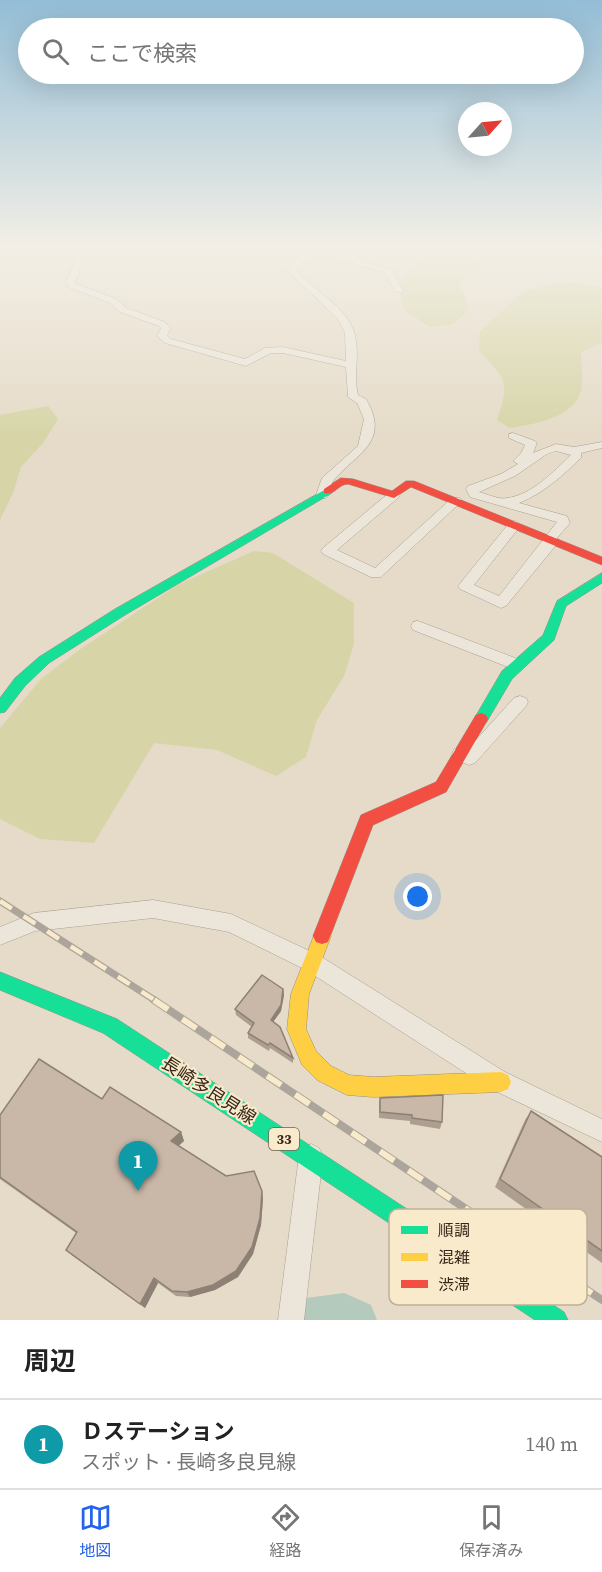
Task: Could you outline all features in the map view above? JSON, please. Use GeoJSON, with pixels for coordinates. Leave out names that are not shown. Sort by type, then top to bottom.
{"type":"FeatureCollection","features":[{"type":"Feature","properties":{"kind":"street"},"geometry":{"type":"LineString","coordinates":[[125,311],[162,324],[166,328],[162,336],[168,341],[246,363],[269,350],[283,350],[352,365]]}},
{"type":"Feature","properties":{"kind":"street"},"geometry":{"type":"LineString","coordinates":[[322,495],[326,481],[363,447],[370,419],[362,401],[353,397],[351,391],[349,382],[352,365],[351,340],[346,324],[335,311]]}},
{"type":"Feature","properties":{"kind":"street"},"geometry":{"type":"LineString","coordinates":[[512,473],[512,468],[526,455],[531,443],[513,436]]}},
{"type":"Feature","properties":{"kind":"street"},"geometry":{"type":"LineString","coordinates":[[515,525],[465,586],[501,603],[564,523],[563,519],[474,494],[472,489],[512,473],[541,451],[564,447],[575,451],[602,445]]}},
{"type":"Feature","properties":{"kind":"street"},"geometry":{"type":"LineString","coordinates":[[506,503],[535,492],[544,486],[577,456],[575,451]]}},
{"type":"Feature","properties":{"kind":"street"},"geometry":{"type":"LineString","coordinates":[[0,708],[20,682],[44,660],[120,612],[322,495],[341,481],[349,481],[394,495]]}},
{"type":"Feature","properties":{"kind":"street"},"geometry":{"type":"LineString","coordinates":[[456,501],[376,574],[328,551],[410,483],[456,501],[602,561]]}},
{"type":"Feature","properties":{"kind":"street"},"geometry":{"type":"LineString","coordinates":[[501,1082],[373,1087],[347,1085],[324,1073],[309,1058],[296,1029],[300,993],[367,820],[441,787],[507,675],[549,636],[561,604],[602,577]]}},
{"type":"Feature","properties":{"kind":"street"},"geometry":{"type":"LineString","coordinates":[[418,626],[518,665]]}},
{"type":"Feature","properties":{"kind":"street"},"geometry":{"type":"LineString","coordinates":[[460,754],[469,758],[520,702]]}},
{"type":"Feature","properties":{"kind":"street"},"geometry":{"type":"LineString","coordinates":[[1,935],[34,922],[153,909],[231,923],[313,963],[501,1082],[602,1131]]}},
{"type":"Feature","properties":{"kind":"street","name":"長崎多良見線"},"geometry":{"type":"LineString","coordinates":[[0,981],[110,1026],[390,1209]]}},
{"type":"Feature","properties":{"kind":"street"},"geometry":{"type":"LineString","coordinates":[[291,1320],[311,1156]]}},
{"type":"Feature","properties":{"kind":"street","name":"長崎多良見線"},"geometry":{"type":"LineString","coordinates":[[534,1305],[556,1320]]}},
{"type":"Feature","properties":{"kind":"shaded area"},"geometry":{"type":"Polygon","coordinates":[[[405,311],[468,311],[454,324],[430,327],[405,311]]]}},
{"type":"Feature","properties":{"kind":"shaded area"},"geometry":{"type":"Polygon","coordinates":[[[502,311],[602,311],[602,343],[581,352],[582,385],[573,405],[555,417],[510,428],[497,420],[503,396],[503,381],[495,368],[479,351],[480,331],[502,311]]]}},
{"type":"Feature","properties":{"kind":"shaded area"},"geometry":{"type":"Polygon","coordinates":[[[48,406],[58,419],[43,443],[21,467],[13,493],[0,520],[0,415],[48,406]]]}},
{"type":"Feature","properties":{"kind":"shaded area"},"geometry":{"type":"Polygon","coordinates":[[[254,551],[273,553],[354,603],[354,644],[344,676],[317,720],[306,757],[276,776],[217,750],[154,743],[94,843],[40,839],[0,819],[0,728],[41,679],[79,650],[179,584],[254,551]]]}},
{"type":"Feature","properties":{"kind":"building"},"geometry":{"type":"Polygon","coordinates":[[[262,975],[283,989],[281,1005],[271,1020],[280,1027],[293,1058],[270,1043],[268,1045],[248,1033],[254,1023],[235,1009],[262,975]]]}},
{"type":"Feature","properties":{"kind":"building"},"geometry":{"type":"Polygon","coordinates":[[[39,1059],[102,1099],[110,1087],[181,1132],[171,1141],[226,1176],[254,1171],[262,1191],[260,1218],[252,1247],[236,1271],[213,1285],[187,1292],[172,1291],[154,1278],[140,1304],[66,1250],[77,1232],[0,1177],[0,1115],[39,1059]]]}},
{"type":"Feature","properties":{"kind":"building"},"geometry":{"type":"Polygon","coordinates":[[[443,1095],[442,1122],[412,1118],[412,1115],[380,1112],[380,1098],[443,1095]]]}},
{"type":"Feature","properties":{"kind":"building"},"geometry":{"type":"Polygon","coordinates":[[[531,1111],[602,1157],[602,1251],[587,1240],[587,1209],[542,1209],[500,1179],[531,1111]]]}},
{"type":"Feature","properties":{"kind":"waterway"},"geometry":{"type":"LineString","coordinates":[[298,1320],[344,1314],[356,1320]]}},
{"type":"Feature","properties":{"kind":"railway"},"geometry":{"type":"LineString","coordinates":[[0,901],[156,1001]]}},
{"type":"Feature","properties":{"kind":"railway"},"geometry":{"type":"LineString","coordinates":[[154,1000],[466,1209]]}},
{"type":"Feature","properties":{"kind":"railway"},"geometry":{"type":"LineString","coordinates":[[587,1290],[602,1300]]}},
{"type":"Feature","properties":{"kind":"traffic: fast"},"geometry":{"type":"LineString","coordinates":[[0,708],[20,682],[44,660],[120,612],[328,491]]}},
{"type":"Feature","properties":{"kind":"traffic: fast"},"geometry":{"type":"LineString","coordinates":[[481,719],[507,675],[549,637],[561,604],[602,577]]}},
{"type":"Feature","properties":{"kind":"traffic: fast"},"geometry":{"type":"LineString","coordinates":[[0,981],[110,1026],[389,1210]]}},
{"type":"Feature","properties":{"kind":"traffic: fast"},"geometry":{"type":"LineString","coordinates":[[533,1305],[556,1320]]}},
{"type":"Feature","properties":{"kind":"traffic: slow"},"geometry":{"type":"LineString","coordinates":[[322,936],[300,994],[296,1029],[309,1058],[324,1073],[347,1085],[373,1087],[501,1082]]}},
{"type":"Feature","properties":{"kind":"traffic: jam"},"geometry":{"type":"LineString","coordinates":[[328,491],[341,481],[349,481],[394,495],[410,483],[602,561]]}},
{"type":"Feature","properties":{"kind":"traffic: jam"},"geometry":{"type":"LineString","coordinates":[[322,936],[367,820],[441,787],[481,719]]}},
{"type":"Feature","properties":{"kind":"place","name":"Ｄステーション"},"geometry":{"type":"Point","coordinates":[138,1191]}}]}
